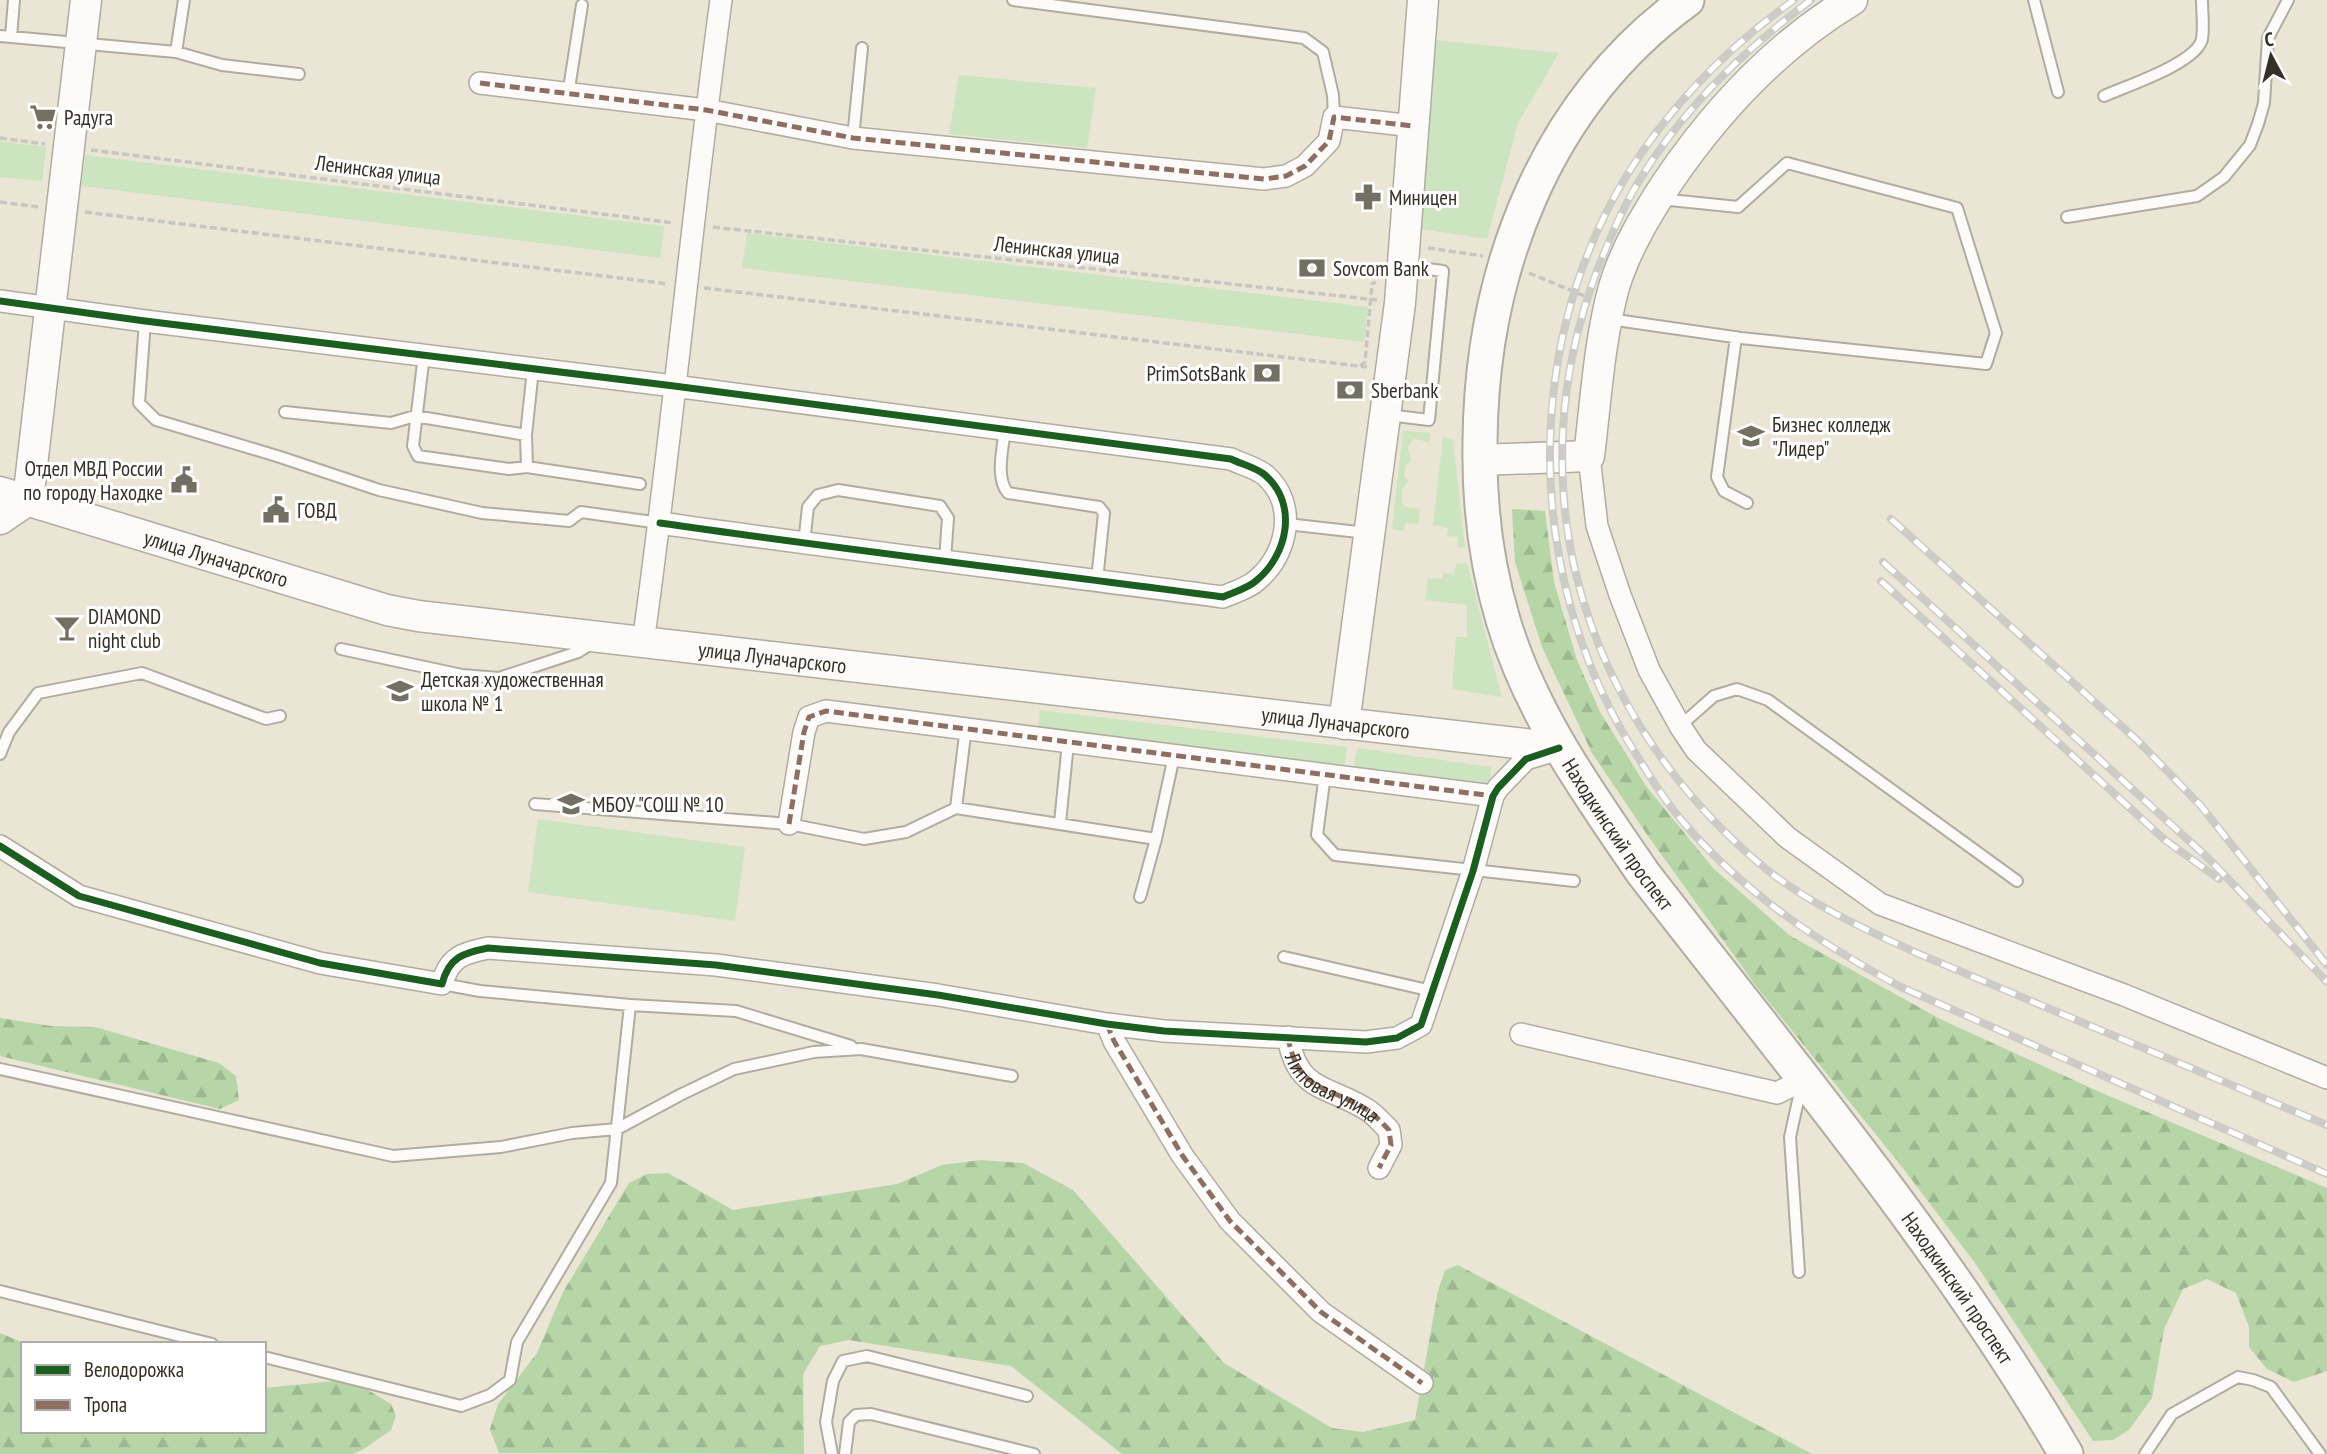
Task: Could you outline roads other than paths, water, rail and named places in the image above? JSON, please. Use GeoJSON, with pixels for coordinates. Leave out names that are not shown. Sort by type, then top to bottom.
{"type":"FeatureCollection","features":[{"type":"Feature","properties":{"kind":"main road","name":"Находкинский проспект"},"geometry":{"type":"LineString","coordinates":[[1687,0],[1631,46],[1602,79],[1569,125],[1523,210],[1503,266],[1490,321],[1481,408],[1480,460],[1486,542],[1503,620],[1533,697],[1559,748],[1643,873],[1925,1238],[1982,1318],[2066,1454]]}},
{"type":"Feature","properties":{"kind":"street"},"geometry":{"type":"LineString","coordinates":[[0,519],[28,500],[86,0]]}},
{"type":"Feature","properties":{"kind":"street"},"geometry":{"type":"LineString","coordinates":[[643,643],[660,523],[706,110],[721,0]]}},
{"type":"Feature","properties":{"kind":"street"},"geometry":{"type":"LineString","coordinates":[[1344,724],[1386,415],[1391,273],[1413,126],[1423,0]]}},
{"type":"Feature","properties":{"kind":"street"},"geometry":{"type":"LineString","coordinates":[[1852,0],[1827,15],[1777,53],[1738,90],[1695,142],[1657,198],[1630,246],[1615,286],[1607,318],[1589,456],[1597,526],[1649,670],[1679,726],[1696,750],[1788,838],[1880,904],[2124,995],[2327,1078]]}},
{"type":"Feature","properties":{"kind":"street"},"geometry":{"type":"LineString","coordinates":[[480,83],[706,110],[853,138],[1264,179],[1286,176],[1305,166],[1329,141],[1334,117],[1413,126]]}},
{"type":"Feature","properties":{"kind":"street"},"geometry":{"type":"LineString","coordinates":[[0,301],[1231,459],[1264,474],[1281,496],[1287,524],[1281,550],[1267,570],[1256,582],[1223,597],[660,523]]}},
{"type":"Feature","properties":{"kind":"street"},"geometry":{"type":"LineString","coordinates":[[1480,460],[1589,456]]}},
{"type":"Feature","properties":{"kind":"street","name":"улица Луначарского"},"geometry":{"type":"LineString","coordinates":[[0,492],[387,610],[418,616],[1559,748]]}},
{"type":"Feature","properties":{"kind":"street"},"geometry":{"type":"LineString","coordinates":[[789,824],[804,732],[809,717],[826,710],[1493,796]]}},
{"type":"Feature","properties":{"kind":"street"},"geometry":{"type":"LineString","coordinates":[[0,846],[79,896],[320,963],[442,984],[445,971],[455,959],[467,952],[488,948],[716,965],[938,995],[1164,1031],[1366,1042],[1397,1038],[1421,1025],[1473,871],[1493,796],[1527,759],[1559,748]]}},
{"type":"Feature","properties":{"kind":"street"},"geometry":{"type":"LineString","coordinates":[[1107,1024],[1114,1041],[1182,1155],[1230,1221],[1321,1312],[1422,1383]]}},
{"type":"Feature","properties":{"kind":"street"},"geometry":{"type":"LineString","coordinates":[[1521,1034],[1777,1093],[1803,1080]]}},
{"type":"Feature","properties":{"kind":"street","name":"Липовая улица"},"geometry":{"type":"LineString","coordinates":[[1288,1037],[1292,1058],[1308,1081],[1369,1111],[1389,1130],[1391,1145],[1379,1168]]}},
{"type":"Feature","properties":{"kind":"lane"},"geometry":{"type":"LineString","coordinates":[[14,0],[5,36],[176,52],[222,65],[299,74]]}},
{"type":"Feature","properties":{"kind":"lane"},"geometry":{"type":"LineString","coordinates":[[176,52],[184,0]]}},
{"type":"Feature","properties":{"kind":"lane"},"geometry":{"type":"LineString","coordinates":[[1013,0],[1304,38],[1323,52],[1333,95],[1334,117]]}},
{"type":"Feature","properties":{"kind":"lane"},"geometry":{"type":"LineString","coordinates":[[2034,0],[2058,92]]}},
{"type":"Feature","properties":{"kind":"lane"},"geometry":{"type":"LineString","coordinates":[[2104,96],[2183,61],[2196,51],[2202,40],[2202,0]]}},
{"type":"Feature","properties":{"kind":"lane"},"geometry":{"type":"LineString","coordinates":[[2067,217],[2197,196],[2224,177],[2249,145],[2258,124],[2264,103],[2268,38],[2288,0]]}},
{"type":"Feature","properties":{"kind":"lane"},"geometry":{"type":"LineString","coordinates":[[568,95],[582,5]]}},
{"type":"Feature","properties":{"kind":"lane"},"geometry":{"type":"LineString","coordinates":[[853,138],[862,48]]}},
{"type":"Feature","properties":{"kind":"lane"},"geometry":{"type":"LineString","coordinates":[[1607,318],[1736,337],[1986,364],[1996,332],[1958,208],[1787,163],[1738,207],[1657,198]]}},
{"type":"Feature","properties":{"kind":"lane"},"geometry":{"type":"LineString","coordinates":[[1386,415],[1429,420],[1443,271],[1391,273]]}},
{"type":"Feature","properties":{"kind":"lane"},"geometry":{"type":"LineString","coordinates":[[145,321],[139,403],[156,420],[379,490],[482,513],[569,521],[581,512],[660,523]]}},
{"type":"Feature","properties":{"kind":"lane"},"geometry":{"type":"LineString","coordinates":[[1736,337],[1717,477],[1724,491],[1747,503]]}},
{"type":"Feature","properties":{"kind":"lane"},"geometry":{"type":"LineString","coordinates":[[424,355],[413,446],[418,456],[509,469],[527,467],[640,484]]}},
{"type":"Feature","properties":{"kind":"lane"},"geometry":{"type":"LineString","coordinates":[[527,467],[526,435],[533,369]]}},
{"type":"Feature","properties":{"kind":"lane"},"geometry":{"type":"LineString","coordinates":[[285,412],[391,423],[415,416],[526,435]]}},
{"type":"Feature","properties":{"kind":"lane"},"geometry":{"type":"LineString","coordinates":[[1004,429],[1001,476],[1002,486],[1008,493],[1099,507],[1104,513],[1097,580]]}},
{"type":"Feature","properties":{"kind":"lane"},"geometry":{"type":"LineString","coordinates":[[804,544],[808,507],[818,495],[838,491],[940,506],[948,518],[945,560]]}},
{"type":"Feature","properties":{"kind":"lane"},"geometry":{"type":"LineString","coordinates":[[1287,524],[1370,533]]}},
{"type":"Feature","properties":{"kind":"lane"},"geometry":{"type":"LineString","coordinates":[[341,649],[462,675],[499,678],[578,652],[600,638]]}},
{"type":"Feature","properties":{"kind":"lane"},"geometry":{"type":"LineString","coordinates":[[0,754],[9,732],[37,693],[142,673],[266,719],[280,716]]}},
{"type":"Feature","properties":{"kind":"lane"},"geometry":{"type":"LineString","coordinates":[[1679,726],[1714,696],[1737,690],[1768,700],[2017,881]]}},
{"type":"Feature","properties":{"kind":"lane"},"geometry":{"type":"LineString","coordinates":[[956,808],[966,727]]}},
{"type":"Feature","properties":{"kind":"lane"},"geometry":{"type":"LineString","coordinates":[[1060,823],[1068,743]]}},
{"type":"Feature","properties":{"kind":"lane"},"geometry":{"type":"LineString","coordinates":[[1140,897],[1174,756]]}},
{"type":"Feature","properties":{"kind":"lane"},"geometry":{"type":"LineString","coordinates":[[1325,774],[1317,835],[1335,855],[1574,881]]}},
{"type":"Feature","properties":{"kind":"lane"},"geometry":{"type":"LineString","coordinates":[[535,804],[789,824],[864,839],[906,832],[956,808],[1156,839]]}},
{"type":"Feature","properties":{"kind":"lane"},"geometry":{"type":"LineString","coordinates":[[1284,957],[1432,991]]}},
{"type":"Feature","properties":{"kind":"lane"},"geometry":{"type":"LineString","coordinates":[[442,984],[480,991],[630,1005],[736,1011],[860,1049],[1012,1076]]}},
{"type":"Feature","properties":{"kind":"lane"},"geometry":{"type":"LineString","coordinates":[[266,1357],[461,1406],[490,1395],[510,1380],[517,1342],[611,1183],[630,1005]]}},
{"type":"Feature","properties":{"kind":"lane"},"geometry":{"type":"LineString","coordinates":[[0,1069],[393,1156],[501,1147],[572,1133],[617,1129],[680,1094],[734,1069],[814,1052],[860,1049]]}},
{"type":"Feature","properties":{"kind":"lane"},"geometry":{"type":"LineString","coordinates":[[1799,1272],[1790,1137],[1803,1080]]}},
{"type":"Feature","properties":{"kind":"lane"},"geometry":{"type":"LineString","coordinates":[[0,1291],[204,1342]]}},
{"type":"Feature","properties":{"kind":"lane"},"geometry":{"type":"LineString","coordinates":[[832,1454],[826,1422],[833,1381],[843,1361],[867,1356],[1027,1396]]}},
{"type":"Feature","properties":{"kind":"lane"},"geometry":{"type":"LineString","coordinates":[[2146,1454],[2172,1413],[2238,1377],[2271,1388],[2320,1454]]}},
{"type":"Feature","properties":{"kind":"lane"},"geometry":{"type":"LineString","coordinates":[[845,1454],[849,1422],[856,1415],[871,1414],[1034,1454]]}},
{"type":"Feature","properties":{"kind":"railway"},"geometry":{"type":"LineString","coordinates":[[1794,0],[1723,58],[1662,125],[1627,175],[1593,242],[1569,312],[1554,385],[1550,459],[1555,533],[1570,606],[1595,677],[1629,743],[1684,823],[1732,872],[1813,935],[1901,987],[2327,1174]]}},
{"type":"Feature","properties":{"kind":"railway"},"geometry":{"type":"LineString","coordinates":[[1811,0],[1738,61],[1675,130],[1633,192],[1598,268],[1574,350],[1563,431],[1565,511],[1580,588],[1606,663],[1645,733],[1694,799],[1754,859],[1812,901],[1919,954],[2327,1125]]}},
{"type":"Feature","properties":{"kind":"railway"},"geometry":{"type":"LineString","coordinates":[[1891,519],[2138,741],[2201,806],[2327,965]]}},
{"type":"Feature","properties":{"kind":"railway"},"geometry":{"type":"LineString","coordinates":[[1883,562],[2209,859],[2327,982]]}},
{"type":"Feature","properties":{"kind":"railway"},"geometry":{"type":"LineString","coordinates":[[1881,581],[2165,840],[2219,879]]}},
{"type":"Feature","properties":{"kind":"place","name":"Радуга"},"geometry":{"type":"Point","coordinates":[43,117]}},
{"type":"Feature","properties":{"kind":"place","name":"Миницен"},"geometry":{"type":"Point","coordinates":[1368,197]}},
{"type":"Feature","properties":{"kind":"place","name":"Sovcom Bank"},"geometry":{"type":"Point","coordinates":[1312,268]}},
{"type":"Feature","properties":{"kind":"place","name":"PrimSotsBank"},"geometry":{"type":"Point","coordinates":[1267,373]}},
{"type":"Feature","properties":{"kind":"place","name":"Sberbank"},"geometry":{"type":"Point","coordinates":[1350,390]}},
{"type":"Feature","properties":{"kind":"place","name":"Бизнес колледж \"Лидер\""},"geometry":{"type":"Point","coordinates":[1751,436]}},
{"type":"Feature","properties":{"kind":"place","name":"Отдел МВД России по городу Находке"},"geometry":{"type":"Point","coordinates":[184,480]}},
{"type":"Feature","properties":{"kind":"place","name":"ГОВД"},"geometry":{"type":"Point","coordinates":[276,510]}},
{"type":"Feature","properties":{"kind":"place","name":"DIAMOND night club"},"geometry":{"type":"Point","coordinates":[67,628]}},
{"type":"Feature","properties":{"kind":"place","name":"Детская художественная школа № 1"},"geometry":{"type":"Point","coordinates":[400,691]}},
{"type":"Feature","properties":{"kind":"place","name":"МБОУ \"СОШ № 10"},"geometry":{"type":"Point","coordinates":[571,804]}}]}
